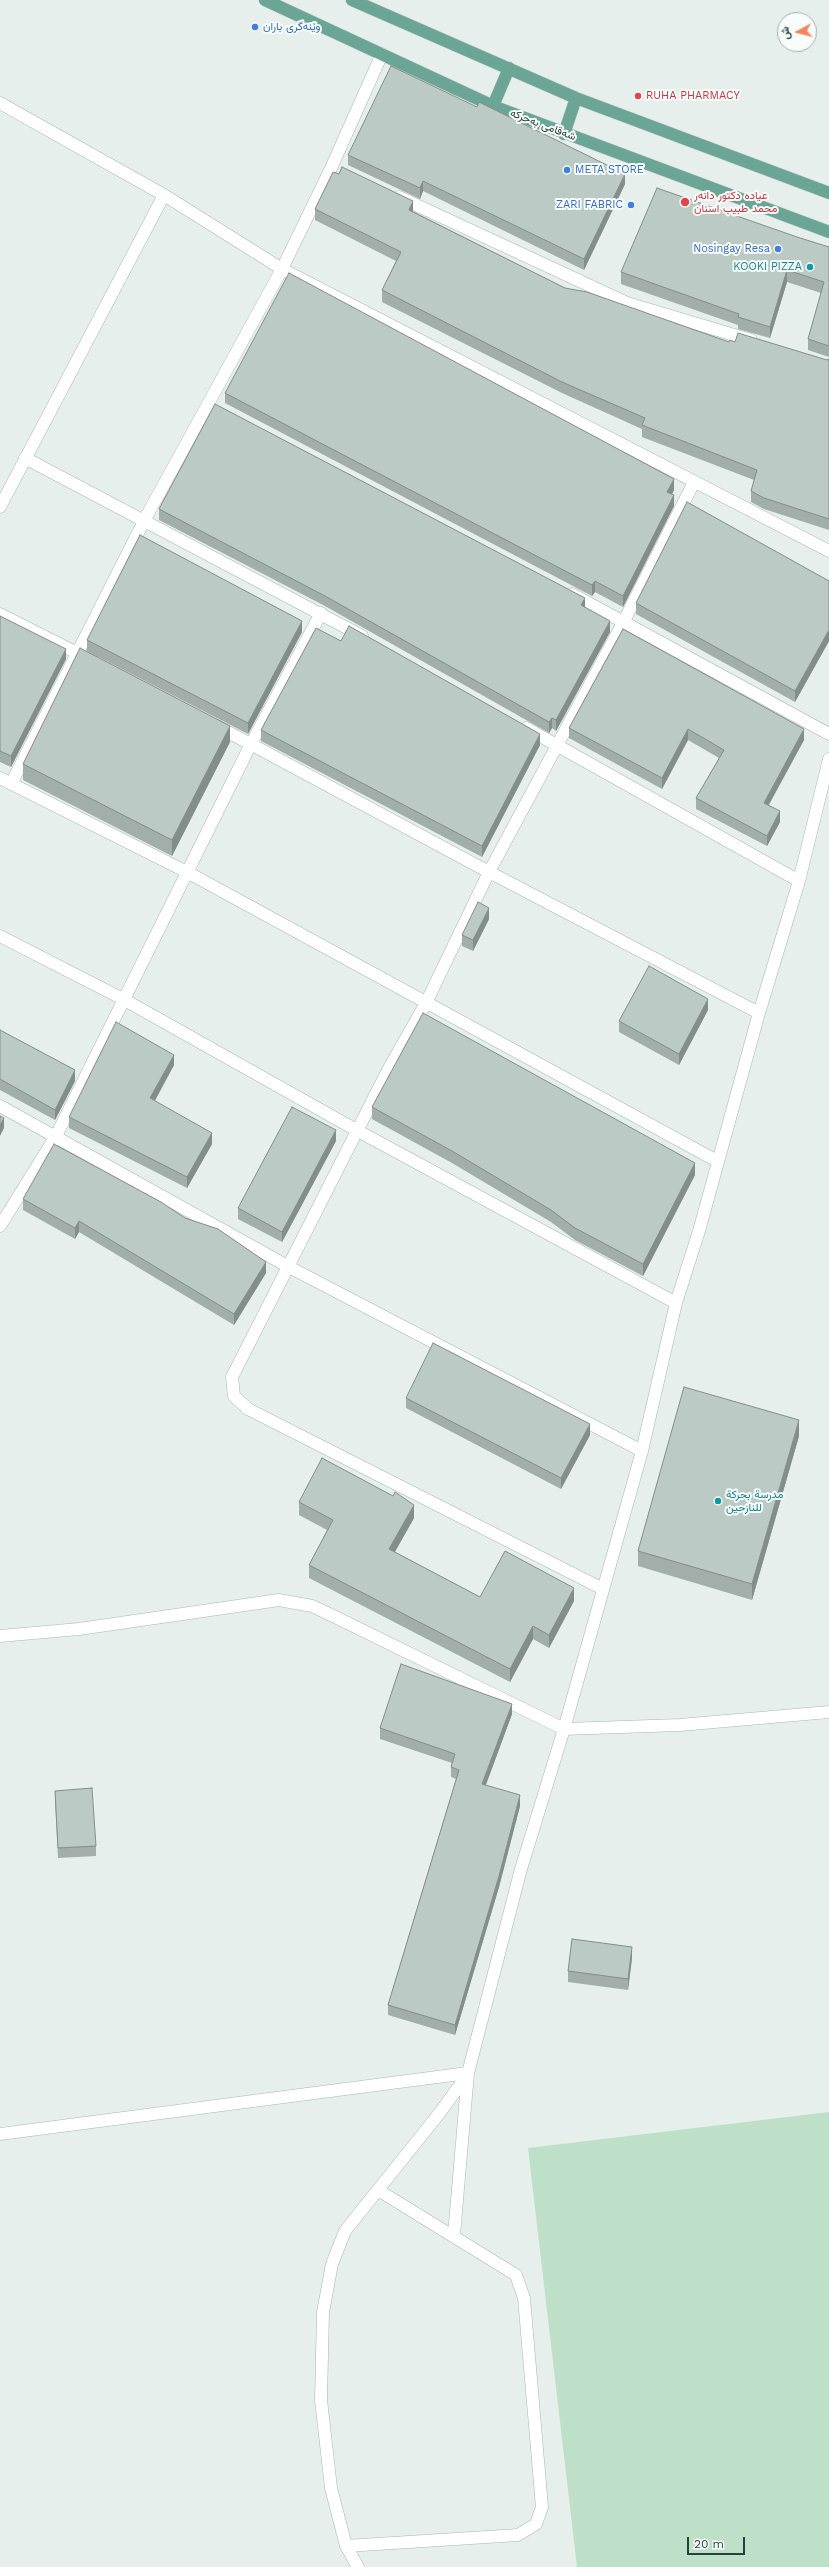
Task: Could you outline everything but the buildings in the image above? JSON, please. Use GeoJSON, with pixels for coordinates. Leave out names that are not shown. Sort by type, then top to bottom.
{"type":"FeatureCollection","features":[{"type":"Feature","properties":{"kind":"main road","name":"شەقامی بەحرکە"},"geometry":{"type":"LineString","coordinates":[[265,0],[493,106],[564,134],[829,232]]}},
{"type":"Feature","properties":{"kind":"main road"},"geometry":{"type":"LineString","coordinates":[[359,1],[576,98],[829,193]]}},
{"type":"Feature","properties":{"kind":"main road"},"geometry":{"type":"LineString","coordinates":[[493,106],[509,68]]}},
{"type":"Feature","properties":{"kind":"main road"},"geometry":{"type":"LineString","coordinates":[[564,134],[576,98]]}},
{"type":"Feature","properties":{"kind":"street"},"geometry":{"type":"LineString","coordinates":[[11,784],[145,519],[213,406],[332,166],[382,54]]}},
{"type":"Feature","properties":{"kind":"street"},"geometry":{"type":"LineString","coordinates":[[0,103],[164,195],[282,269],[829,551]]}},
{"type":"Feature","properties":{"kind":"street"},"geometry":{"type":"LineString","coordinates":[[332,166],[346,172]]}},
{"type":"Feature","properties":{"kind":"street"},"geometry":{"type":"LineString","coordinates":[[390,192],[627,302],[762,344]]}},
{"type":"Feature","properties":{"kind":"street"},"geometry":{"type":"LineString","coordinates":[[0,507],[164,195]]}},
{"type":"Feature","properties":{"kind":"street"},"geometry":{"type":"LineString","coordinates":[[25,458],[145,519],[370,640]]}},
{"type":"Feature","properties":{"kind":"street"},"geometry":{"type":"LineString","coordinates":[[603,1589],[248,1409],[234,1396],[232,1377],[358,1131],[426,1003],[490,872],[556,745],[624,621],[694,482]]}},
{"type":"Feature","properties":{"kind":"street"},"geometry":{"type":"LineString","coordinates":[[561,588],[829,734]]}},
{"type":"Feature","properties":{"kind":"street"},"geometry":{"type":"LineString","coordinates":[[0,1226],[56,1136],[251,744],[321,613]]}},
{"type":"Feature","properties":{"kind":"street"},"geometry":{"type":"LineString","coordinates":[[0,614],[102,666]]}},
{"type":"Feature","properties":{"kind":"street"},"geometry":{"type":"LineString","coordinates":[[203,719],[758,1013]]}},
{"type":"Feature","properties":{"kind":"street"},"geometry":{"type":"LineString","coordinates":[[515,722],[799,881]]}},
{"type":"Feature","properties":{"kind":"street"},"geometry":{"type":"LineString","coordinates":[[454,2235],[468,2073],[520,1869],[564,1728],[642,1451],[676,1303],[718,1161],[758,1013],[799,881],[829,759]]}},
{"type":"Feature","properties":{"kind":"street"},"geometry":{"type":"LineString","coordinates":[[0,778],[187,872],[718,1161]]}},
{"type":"Feature","properties":{"kind":"street"},"geometry":{"type":"LineString","coordinates":[[0,936],[123,999],[358,1131],[676,1303]]}},
{"type":"Feature","properties":{"kind":"street"},"geometry":{"type":"LineString","coordinates":[[0,1106],[289,1267],[642,1451]]}},
{"type":"Feature","properties":{"kind":"street"},"geometry":{"type":"LineString","coordinates":[[0,1636],[79,1628],[262,1601],[295,1602],[327,1613],[564,1728],[680,1725],[829,1712]]}},
{"type":"Feature","properties":{"kind":"street"},"geometry":{"type":"LineString","coordinates":[[0,2134],[468,2073]]}},
{"type":"Feature","properties":{"kind":"street"},"geometry":{"type":"LineString","coordinates":[[358,2567],[346,2546],[331,2488],[321,2400],[323,2312],[332,2264],[345,2231],[438,2115],[468,2073]]}},
{"type":"Feature","properties":{"kind":"street"},"geometry":{"type":"LineString","coordinates":[[346,2546],[518,2535],[536,2524],[542,2507],[524,2298],[516,2275],[454,2235],[378,2190]]}},
{"type":"Feature","properties":{"kind":"green space"},"geometry":{"type":"Polygon","coordinates":[[[829,2112],[829,2567],[577,2567],[528,2148],[829,2112]]]}},
{"type":"Feature","properties":{"kind":"place","name":"وێنەگری باران"},"geometry":{"type":"Point","coordinates":[255,27]}},
{"type":"Feature","properties":{"kind":"place","name":"RUHA PHARMACY"},"geometry":{"type":"Point","coordinates":[638,96]}},
{"type":"Feature","properties":{"kind":"place","name":"META STORE"},"geometry":{"type":"Point","coordinates":[567,170]}},
{"type":"Feature","properties":{"kind":"place","name":"عياده دكتور دانەر محمد طبيب اسنان"},"geometry":{"type":"Point","coordinates":[685,202]}},
{"type":"Feature","properties":{"kind":"place","name":"ZARI FABRIC"},"geometry":{"type":"Point","coordinates":[631,205]}},
{"type":"Feature","properties":{"kind":"place","name":"Nosingay Resa"},"geometry":{"type":"Point","coordinates":[778,249]}},
{"type":"Feature","properties":{"kind":"place","name":"KOOKI PIZZA"},"geometry":{"type":"Point","coordinates":[810,267]}},
{"type":"Feature","properties":{"kind":"place","name":"مدرسة بحركة للنازحين"},"geometry":{"type":"Point","coordinates":[718,1501]}}]}
